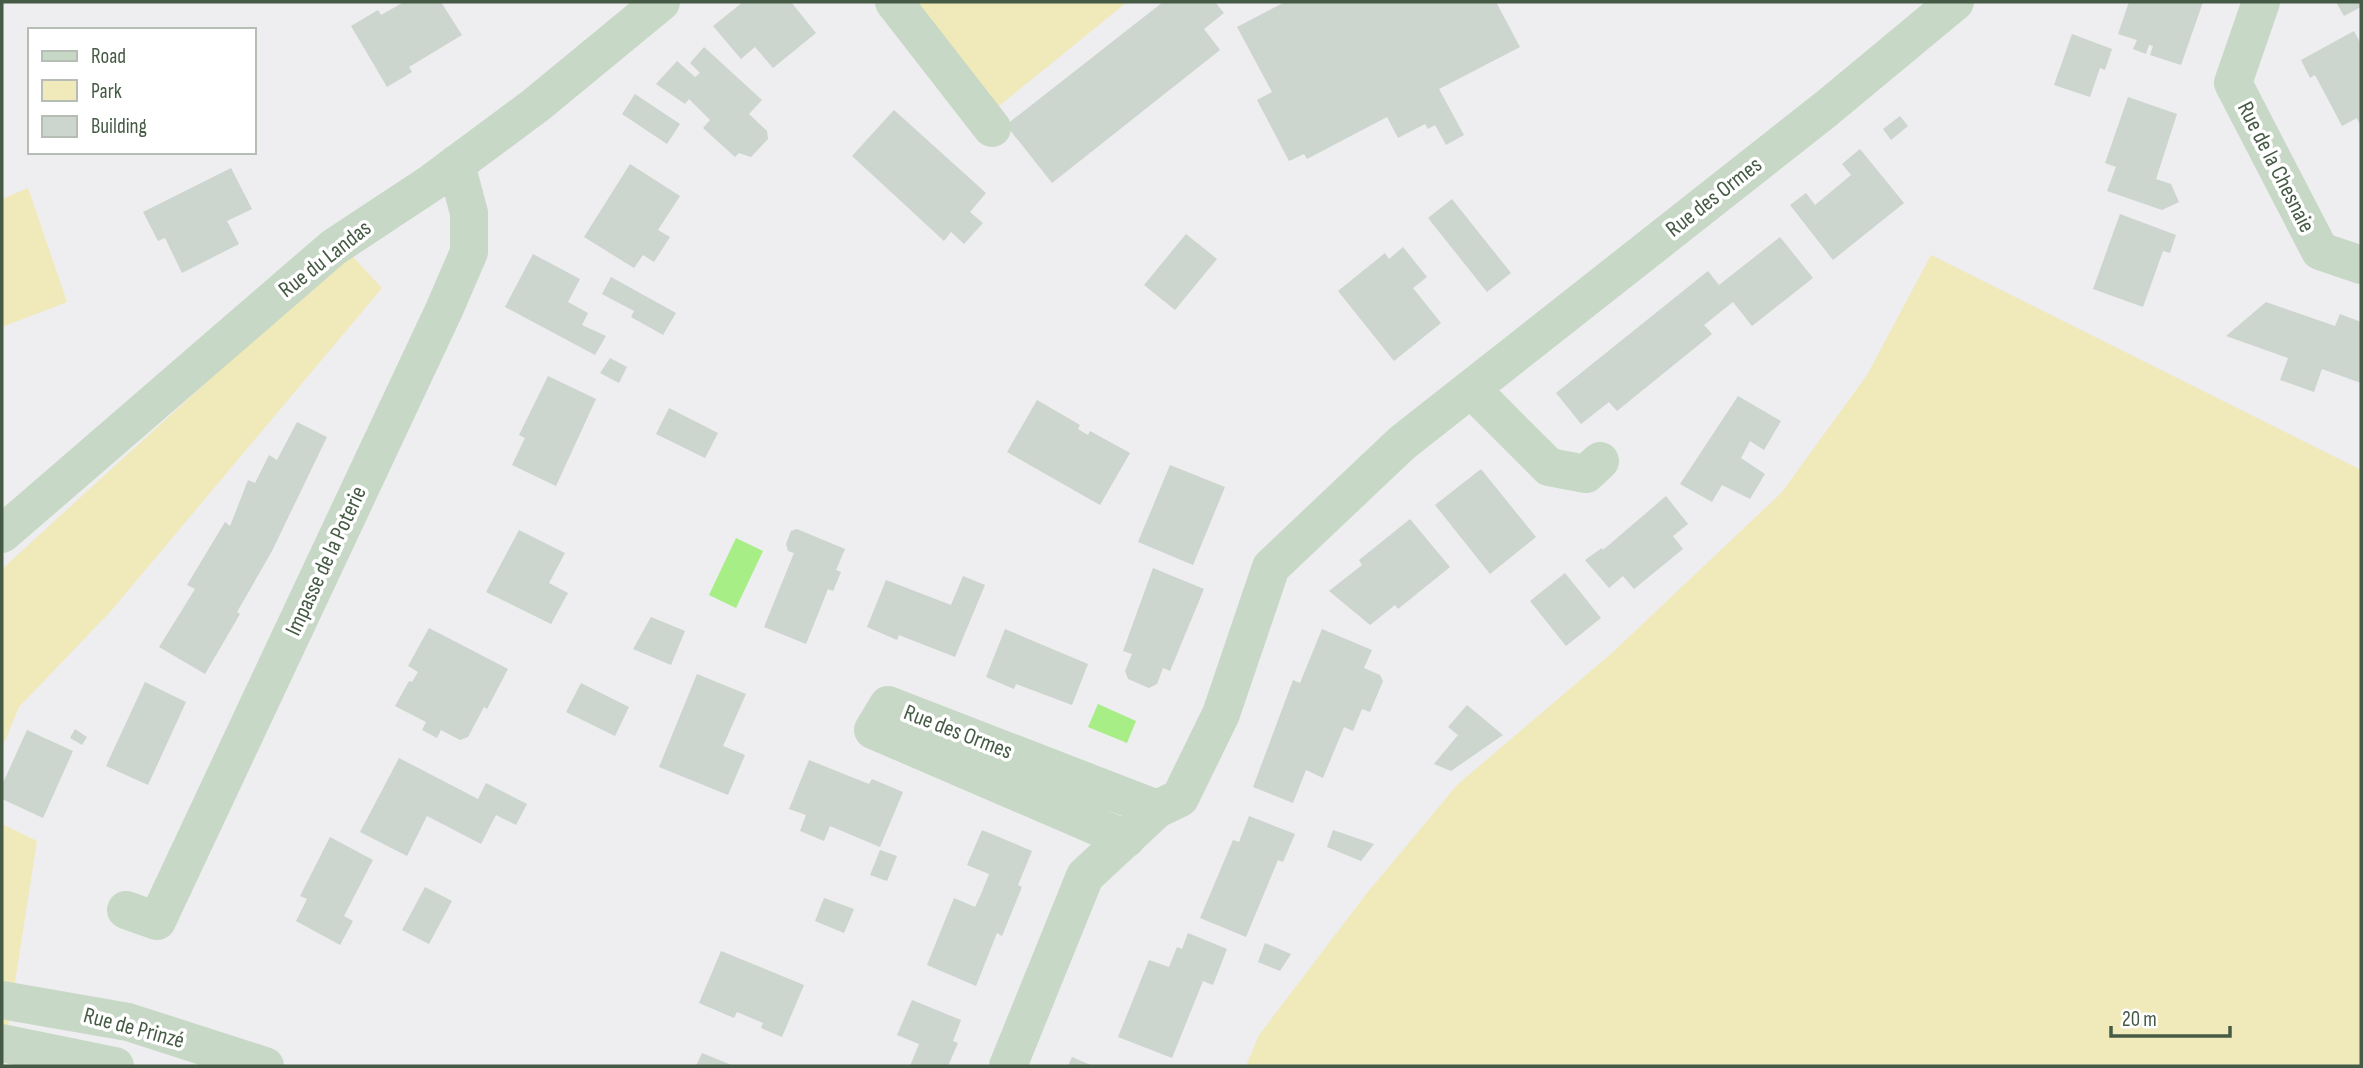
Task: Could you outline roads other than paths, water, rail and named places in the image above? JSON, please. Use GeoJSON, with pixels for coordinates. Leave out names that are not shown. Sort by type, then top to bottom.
{"type":"FeatureCollection","features":[{"type":"Feature","properties":{"kind":"street","name":"Rue du Landas"},"geometry":{"type":"LineString","coordinates":[[2,534],[334,247],[456,164],[536,105],[661,2]]}},
{"type":"Feature","properties":{"kind":"street"},"geometry":{"type":"LineString","coordinates":[[894,2],[992,128]]}},
{"type":"Feature","properties":{"kind":"street","name":"Rue des Ormes"},"geometry":{"type":"LineString","coordinates":[[1008,1066],[1085,876],[1157,809],[1180,798],[1221,714],[1271,567],[1402,443],[1815,118],[1955,2]]}},
{"type":"Feature","properties":{"kind":"street","name":"Rue de la Chesnaie"},"geometry":{"type":"LineString","coordinates":[[2261,2],[2233,83],[2320,251],[2361,265]]}},
{"type":"Feature","properties":{"kind":"street","name":"Impasse de la Poterie"},"geometry":{"type":"LineString","coordinates":[[126,910],[157,921],[444,310],[469,252],[469,213],[456,164]]}},
{"type":"Feature","properties":{"kind":"street"},"geometry":{"type":"LineString","coordinates":[[1471,389],[1549,467],[1586,474],[1600,461]]}},
{"type":"Feature","properties":{"kind":"street","name":"Rue des Ormes"},"geometry":{"type":"LineString","coordinates":[[1126,839],[873,730],[888,705],[1157,809]]}},
{"type":"Feature","properties":{"kind":"street","name":"Rue de Prinzé"},"geometry":{"type":"LineString","coordinates":[[2,1000],[128,1022],[265,1066]]}},
{"type":"Feature","properties":{"kind":"street","name":"Rue de Prinzé"},"geometry":{"type":"LineString","coordinates":[[2,1043],[115,1066]]}}]}
